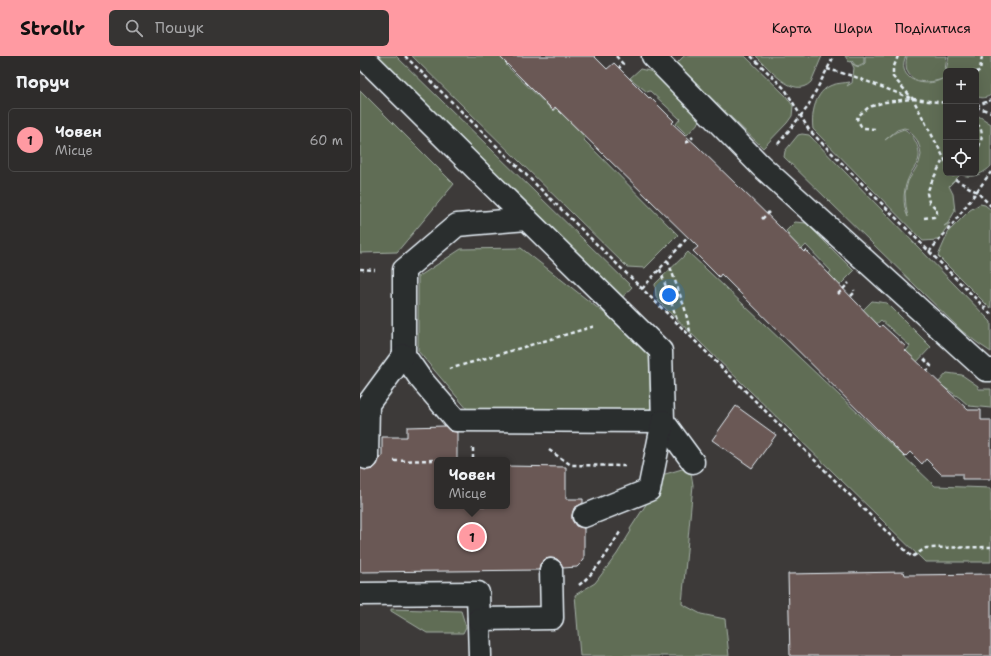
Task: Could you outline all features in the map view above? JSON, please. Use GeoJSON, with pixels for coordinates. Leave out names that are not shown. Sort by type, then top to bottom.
{"type":"FeatureCollection","features":[{"type":"Feature","properties":{"kind":"lane"},"geometry":{"type":"LineString","coordinates":[[362,56],[661,351],[663,421],[649,490],[584,516]]}},
{"type":"Feature","properties":{"kind":"lane"},"geometry":{"type":"LineString","coordinates":[[654,56],[761,166],[980,365],[986,370],[991,370]]}},
{"type":"Feature","properties":{"kind":"lane"},"geometry":{"type":"LineString","coordinates":[[527,219],[457,225],[404,270],[404,355],[420,378],[456,420],[663,421]]}},
{"type":"Feature","properties":{"kind":"lane"},"geometry":{"type":"LineString","coordinates":[[367,458],[368,404],[404,355]]}},
{"type":"Feature","properties":{"kind":"lane"},"geometry":{"type":"LineString","coordinates":[[663,421],[693,462]]}},
{"type":"Feature","properties":{"kind":"lane"},"geometry":{"type":"LineString","coordinates":[[479,619],[552,618],[551,570]]}},
{"type":"Feature","properties":{"kind":"lane"},"geometry":{"type":"LineString","coordinates":[[360,594],[478,593],[480,656]]}},
{"type":"Feature","properties":{"kind":"path"},"geometry":{"type":"LineString","coordinates":[[405,56],[643,288],[912,558],[926,548],[991,547]]}},
{"type":"Feature","properties":{"kind":"path"},"geometry":{"type":"LineString","coordinates":[[616,56],[623,64],[619,68]]}},
{"type":"Feature","properties":{"kind":"path"},"geometry":{"type":"LineString","coordinates":[[751,56],[785,89],[809,130],[991,314]]}},
{"type":"Feature","properties":{"kind":"path"},"geometry":{"type":"LineString","coordinates":[[761,166],[807,108],[834,56]]}},
{"type":"Feature","properties":{"kind":"path"},"geometry":{"type":"LineString","coordinates":[[898,56],[893,69],[893,78],[913,99],[943,154]]}},
{"type":"Feature","properties":{"kind":"path"},"geometry":{"type":"LineString","coordinates":[[979,71],[982,56]]}},
{"type":"Feature","properties":{"kind":"path"},"geometry":{"type":"LineString","coordinates":[[828,69],[853,76],[913,99]]}},
{"type":"Feature","properties":{"kind":"path"},"geometry":{"type":"LineString","coordinates":[[875,129],[864,128],[857,119],[858,116],[869,107],[885,102],[913,99],[943,103]]}},
{"type":"Feature","properties":{"kind":"path"},"geometry":{"type":"LineString","coordinates":[[979,105],[991,100]]}},
{"type":"Feature","properties":{"kind":"path"},"geometry":{"type":"LineString","coordinates":[[979,107],[991,112]]}},
{"type":"Feature","properties":{"kind":"path"},"geometry":{"type":"LineString","coordinates":[[979,126],[982,136],[979,144]]}},
{"type":"Feature","properties":{"kind":"path"},"geometry":{"type":"LineString","coordinates":[[924,218],[934,217],[937,213],[936,208],[929,202],[927,193],[943,162]]}},
{"type":"Feature","properties":{"kind":"path"},"geometry":{"type":"LineString","coordinates":[[929,252],[952,225],[991,172]]}},
{"type":"Feature","properties":{"kind":"path"},"geometry":{"type":"LineString","coordinates":[[954,176],[956,180],[976,192],[991,206]]}},
{"type":"Feature","properties":{"kind":"path"},"geometry":{"type":"LineString","coordinates":[[643,288],[688,237]]}},
{"type":"Feature","properties":{"kind":"path"},"geometry":{"type":"LineString","coordinates":[[668,260],[685,309],[691,336]]}},
{"type":"Feature","properties":{"kind":"path"},"geometry":{"type":"LineString","coordinates":[[660,269],[678,324]]}},
{"type":"Feature","properties":{"kind":"path"},"geometry":{"type":"LineString","coordinates":[[851,296],[855,292]]}},
{"type":"Feature","properties":{"kind":"path"},"geometry":{"type":"LineString","coordinates":[[443,371],[598,325]]}},
{"type":"Feature","properties":{"kind":"path"},"geometry":{"type":"LineString","coordinates":[[924,359],[931,366],[927,371]]}},
{"type":"Feature","properties":{"kind":"path"},"geometry":{"type":"LineString","coordinates":[[546,448],[571,465],[654,466]]}},
{"type":"Feature","properties":{"kind":"path"},"geometry":{"type":"LineString","coordinates":[[391,461],[434,460]]}},
{"type":"Feature","properties":{"kind":"path"},"geometry":{"type":"LineString","coordinates":[[575,588],[600,564],[624,526],[627,499]]}},
{"type":"Feature","properties":{"kind":"green space"},"geometry":{"type":"Polygon","coordinates":[[[373,56],[396,56],[632,287],[618,302],[373,56]]]}},
{"type":"Feature","properties":{"kind":"green space"},"geometry":{"type":"Polygon","coordinates":[[[412,56],[506,56],[511,60],[506,65],[553,111],[556,108],[585,137],[584,140],[678,235],[645,268],[627,267],[412,56]]]}},
{"type":"Feature","properties":{"kind":"green space"},"geometry":{"type":"Polygon","coordinates":[[[684,56],[745,56],[786,96],[793,106],[792,116],[763,148],[676,64],[684,56]]]}},
{"type":"Feature","properties":{"kind":"green space"},"geometry":{"type":"Polygon","coordinates":[[[756,56],[822,56],[811,82],[804,87],[797,87],[789,85],[774,74],[756,56]]]}},
{"type":"Feature","properties":{"kind":"green space"},"geometry":{"type":"Polygon","coordinates":[[[845,56],[864,56],[864,63],[858,66],[855,65],[852,61],[849,62],[845,56]]]}},
{"type":"Feature","properties":{"kind":"green space"},"geometry":{"type":"Polygon","coordinates":[[[865,56],[906,56],[904,69],[906,74],[915,81],[926,83],[942,79],[928,82],[915,80],[907,71],[907,56],[947,56],[945,68],[943,68],[943,176],[959,176],[949,186],[953,194],[955,211],[948,223],[944,226],[950,223],[938,240],[923,241],[813,129],[815,104],[822,92],[832,85],[850,82],[847,86],[852,83],[854,68],[851,62],[858,67],[865,63],[865,56]],[[904,128],[897,130],[885,140],[896,132],[904,129],[908,131],[914,139],[918,148],[918,161],[911,173],[906,185],[904,196],[908,217],[905,193],[908,181],[919,163],[921,155],[917,140],[908,129],[904,128]]]}},
{"type":"Feature","properties":{"kind":"green space"},"geometry":{"type":"Polygon","coordinates":[[[949,56],[991,56],[991,95],[984,98],[979,98],[979,68],[947,68],[949,56]]]}},
{"type":"Feature","properties":{"kind":"green space"},"geometry":{"type":"Polygon","coordinates":[[[640,69],[654,72],[701,120],[687,135],[676,124],[680,119],[650,91],[647,92],[630,78],[640,69]]]}},
{"type":"Feature","properties":{"kind":"green space"},"geometry":{"type":"Polygon","coordinates":[[[360,90],[454,184],[397,252],[360,253],[360,90]]]}},
{"type":"Feature","properties":{"kind":"green space"},"geometry":{"type":"Polygon","coordinates":[[[979,116],[991,124],[991,166],[979,174],[979,116]]]}},
{"type":"Feature","properties":{"kind":"green space"},"geometry":{"type":"Polygon","coordinates":[[[798,135],[809,135],[991,322],[991,352],[962,331],[784,157],[785,151],[798,135]]]}},
{"type":"Feature","properties":{"kind":"green space"},"geometry":{"type":"Polygon","coordinates":[[[980,204],[985,205],[991,210],[991,308],[938,256],[949,231],[970,210],[980,204]]]}},
{"type":"Feature","properties":{"kind":"green space"},"geometry":{"type":"Polygon","coordinates":[[[795,222],[806,223],[854,271],[837,288],[826,277],[831,271],[806,245],[797,254],[783,240],[789,234],[786,231],[795,222]]]}},
{"type":"Feature","properties":{"kind":"green space"},"geometry":{"type":"Polygon","coordinates":[[[521,248],[613,320],[649,352],[651,414],[468,410],[418,351],[418,277],[461,249],[521,248]]]}},
{"type":"Feature","properties":{"kind":"green space"},"geometry":{"type":"Polygon","coordinates":[[[688,252],[935,486],[991,488],[991,562],[925,562],[659,302],[656,297],[655,284],[688,252]]]}},
{"type":"Feature","properties":{"kind":"green space"},"geometry":{"type":"Polygon","coordinates":[[[872,301],[887,303],[931,347],[914,365],[903,355],[910,346],[881,320],[872,328],[859,314],[872,301]]]}},
{"type":"Feature","properties":{"kind":"green space"},"geometry":{"type":"Polygon","coordinates":[[[947,373],[962,375],[978,386],[978,389],[991,389],[991,408],[969,406],[938,383],[947,373]]]}},
{"type":"Feature","properties":{"kind":"green space"},"geometry":{"type":"Polygon","coordinates":[[[682,469],[691,473],[693,485],[682,604],[701,614],[725,619],[729,656],[580,656],[575,595],[595,583],[617,554],[662,475],[682,469]]]}},
{"type":"Feature","properties":{"kind":"green space"},"geometry":{"type":"Polygon","coordinates":[[[391,609],[461,611],[466,627],[463,633],[427,633],[391,611],[391,609]]]}},
{"type":"Feature","properties":{"kind":"building"},"geometry":{"type":"Polygon","coordinates":[[[499,56],[594,56],[607,69],[614,63],[674,121],[672,123],[804,252],[806,250],[880,327],[882,325],[906,347],[904,349],[968,410],[981,410],[981,420],[991,420],[991,479],[962,479],[962,474],[941,474],[926,459],[922,464],[910,452],[905,457],[721,274],[719,277],[693,251],[698,247],[555,107],[553,110],[499,56]]]}},
{"type":"Feature","properties":{"kind":"building"},"geometry":{"type":"Polygon","coordinates":[[[736,406],[776,435],[752,468],[712,440],[736,406]]]}},
{"type":"Feature","properties":{"kind":"building"},"geometry":{"type":"Polygon","coordinates":[[[445,426],[450,431],[457,432],[457,457],[434,457],[434,509],[510,509],[510,466],[566,467],[566,499],[583,499],[583,503],[574,508],[572,520],[576,526],[584,528],[584,560],[577,567],[563,568],[557,559],[545,559],[540,564],[539,570],[360,572],[360,468],[367,470],[373,469],[377,465],[380,457],[382,457],[382,437],[407,437],[407,427],[445,426]]]}},
{"type":"Feature","properties":{"kind":"building"},"geometry":{"type":"Polygon","coordinates":[[[904,572],[905,575],[991,574],[991,656],[790,656],[788,574],[904,572]]]}},
{"type":"Feature","properties":{"kind":"place","name":"Човен"},"geometry":{"type":"Point","coordinates":[472,537]}}]}
